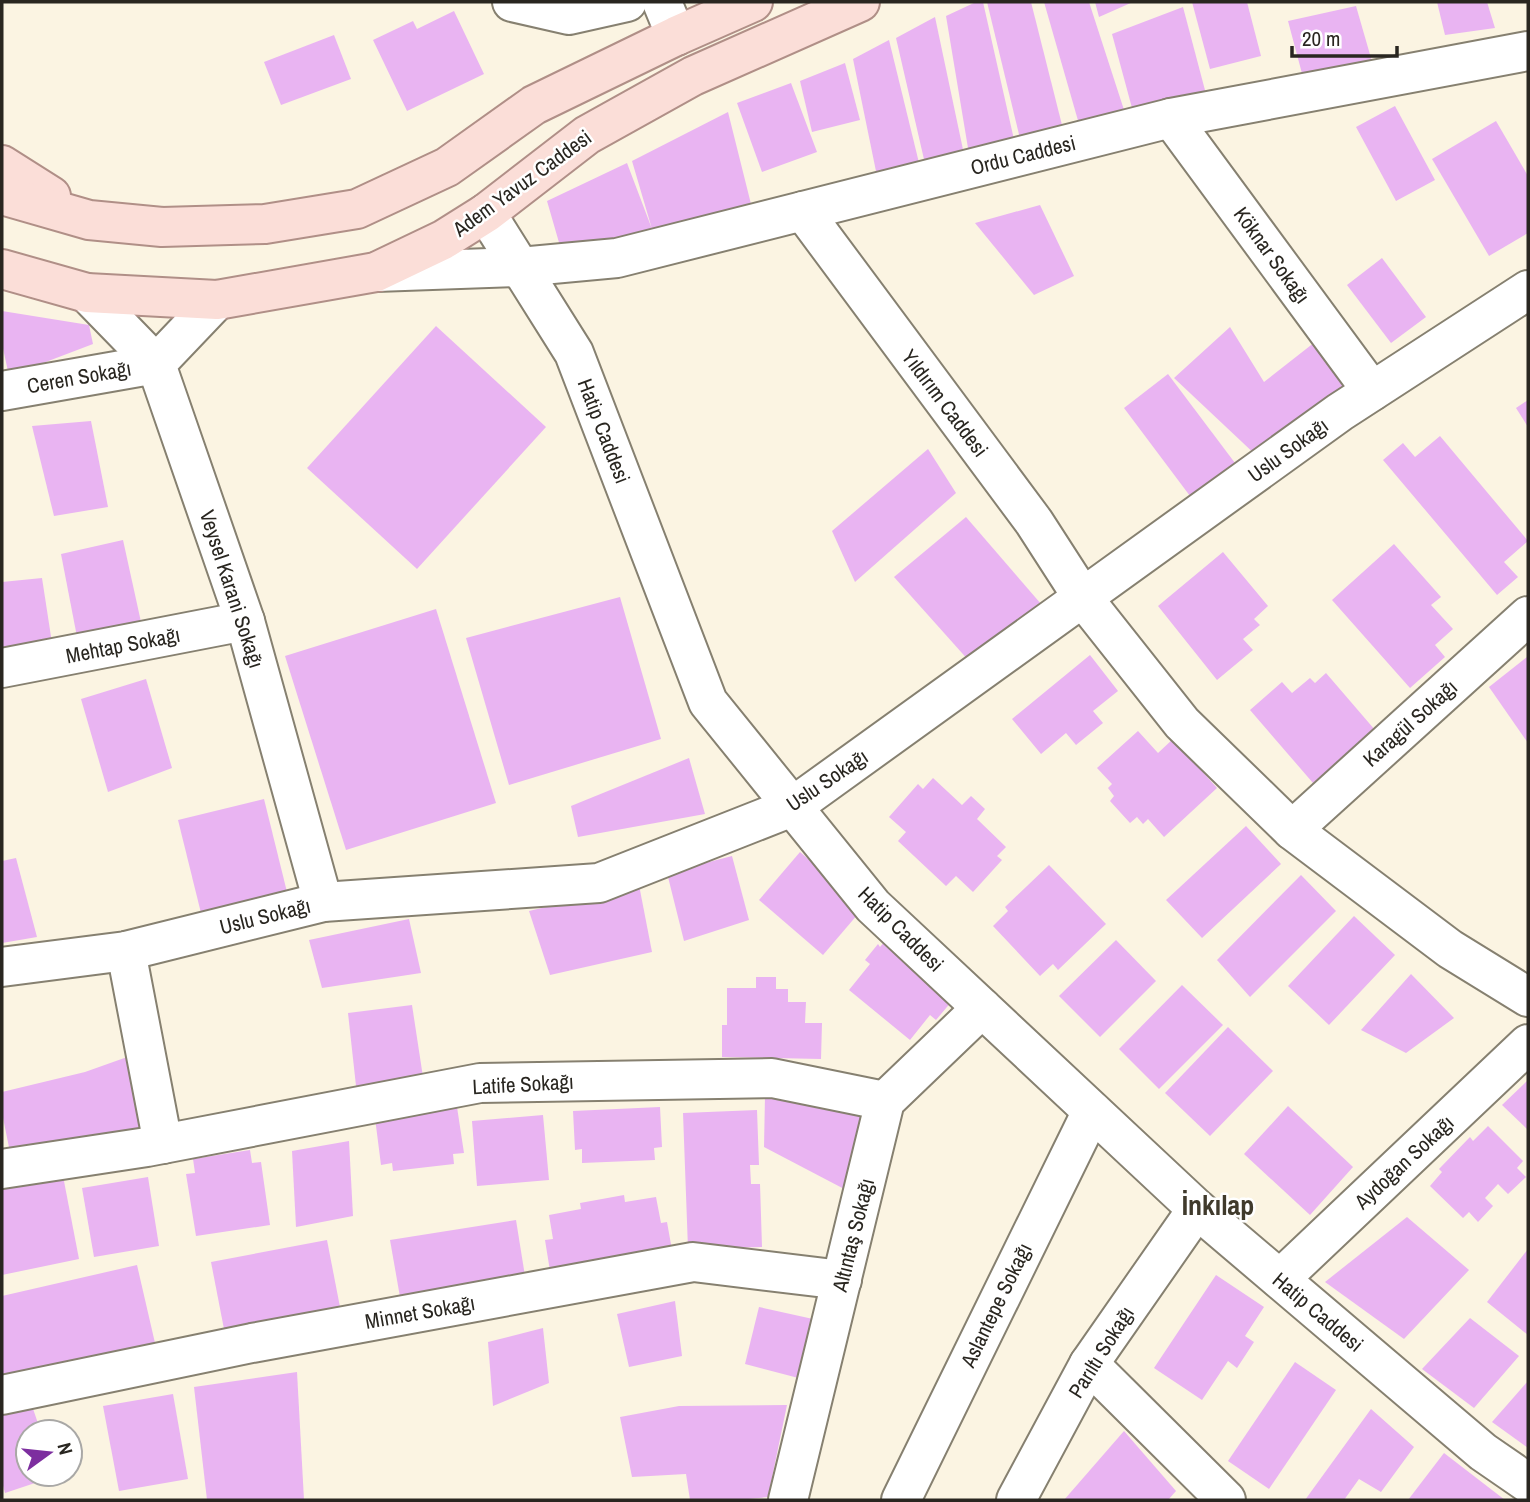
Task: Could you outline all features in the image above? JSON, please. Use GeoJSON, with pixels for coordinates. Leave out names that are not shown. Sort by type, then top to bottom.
{"type":"FeatureCollection","features":[{"type":"Feature","properties":{"kind":"main road"},"geometry":{"type":"LineString","coordinates":[[2,195],[89,220],[162,227],[265,224],[357,209],[447,167],[534,105],[669,19],[753,2]]}},
{"type":"Feature","properties":{"kind":"main road","name":"Adem Yavuz Caddesi"},"geometry":{"type":"LineString","coordinates":[[2,269],[87,293],[217,300],[376,272],[443,240],[485,213],[587,135],[693,76],[860,2]]}},
{"type":"Feature","properties":{"kind":"main road"},"geometry":{"type":"LineString","coordinates":[[669,19],[693,76]]}},
{"type":"Feature","properties":{"kind":"main road"},"geometry":{"type":"LineString","coordinates":[[2,164],[89,220]]}},
{"type":"Feature","properties":{"kind":"main road"},"geometry":{"type":"LineString","coordinates":[[447,167],[485,213]]}},
{"type":"Feature","properties":{"kind":"street"},"geometry":{"type":"LineString","coordinates":[[512,2],[569,15],[627,2]]}},
{"type":"Feature","properties":{"kind":"street","name":"Ordu Caddesi"},"geometry":{"type":"LineString","coordinates":[[376,272],[520,267],[617,258],[1171,118],[1528,51]]}},
{"type":"Feature","properties":{"kind":"street","name":"Köknar Sokağı"},"geometry":{"type":"LineString","coordinates":[[1171,118],[1372,391]]}},
{"type":"Feature","properties":{"kind":"street","name":"Yıldırım Caddesi"},"geometry":{"type":"LineString","coordinates":[[803,211],[1034,522],[1083,598],[1182,723],[1292,830],[1450,949],[1528,997]]}},
{"type":"Feature","properties":{"kind":"street","name":"Hatip Caddesi"},"geometry":{"type":"LineString","coordinates":[[485,213],[574,353],[708,702],[873,906],[1197,1209],[1483,1452],[1528,1483]]}},
{"type":"Feature","properties":{"kind":"street","name":"Uslu Sokağı"},"geometry":{"type":"LineString","coordinates":[[2,967],[126,951],[323,902],[599,883],[792,807],[1372,391],[1528,290]]}},
{"type":"Feature","properties":{"kind":"street"},"geometry":{"type":"LineString","coordinates":[[87,293],[156,364],[217,300]]}},
{"type":"Feature","properties":{"kind":"street","name":"Ceren Sokağı"},"geometry":{"type":"LineString","coordinates":[[2,391],[156,364]]}},
{"type":"Feature","properties":{"kind":"street","name":"Veysel Karani Sokağı"},"geometry":{"type":"LineString","coordinates":[[156,364],[245,621],[323,902]]}},
{"type":"Feature","properties":{"kind":"street","name":"Mehtap Sokağı"},"geometry":{"type":"LineString","coordinates":[[2,668],[245,621]]}},
{"type":"Feature","properties":{"kind":"street","name":"Karagül Sokağı"},"geometry":{"type":"LineString","coordinates":[[1292,830],[1526,623]]}},
{"type":"Feature","properties":{"kind":"street"},"geometry":{"type":"LineString","coordinates":[[126,951],[163,1144]]}},
{"type":"Feature","properties":{"kind":"street"},"geometry":{"type":"LineString","coordinates":[[885,1101],[982,1008]]}},
{"type":"Feature","properties":{"kind":"street","name":"Aydoğan Sokağı"},"geometry":{"type":"LineString","coordinates":[[1280,1279],[1528,1044]]}},
{"type":"Feature","properties":{"kind":"street","name":"Latife Sokağı"},"geometry":{"type":"LineString","coordinates":[[2,1170],[163,1144],[480,1083],[772,1078],[885,1101]]}},
{"type":"Feature","properties":{"kind":"street","name":"Altıntaş Sokağı"},"geometry":{"type":"LineString","coordinates":[[788,1500],[885,1101]]}},
{"type":"Feature","properties":{"kind":"street","name":"Aslantepe Sokağı"},"geometry":{"type":"LineString","coordinates":[[901,1500],[1092,1111]]}},
{"type":"Feature","properties":{"kind":"street","name":"Parıltı Sokağı"},"geometry":{"type":"LineString","coordinates":[[1016,1500],[1090,1364],[1197,1209]]}},
{"type":"Feature","properties":{"kind":"street","name":"Minnet Sokağı"},"geometry":{"type":"LineString","coordinates":[[2,1395],[251,1343],[693,1262],[842,1280]]}},
{"type":"Feature","properties":{"kind":"street"},"geometry":{"type":"LineString","coordinates":[[1090,1364],[1226,1500]]}},
{"type":"Feature","properties":{"kind":"building"},"geometry":{"type":"Polygon","coordinates":[[[976,2],[983,2],[1015,144],[969,154],[946,16],[976,2]]]}},
{"type":"Feature","properties":{"kind":"building"},"geometry":{"type":"Polygon","coordinates":[[[987,2],[1031,2],[1063,129],[1023,151],[987,2]]]}},
{"type":"Feature","properties":{"kind":"building"},"geometry":{"type":"Polygon","coordinates":[[[1044,2],[1089,2],[1125,113],[1079,124],[1044,2]]]}},
{"type":"Feature","properties":{"kind":"building"},"geometry":{"type":"Polygon","coordinates":[[[1095,2],[1133,2],[1099,17],[1095,2]]]}},
{"type":"Feature","properties":{"kind":"building"},"geometry":{"type":"Polygon","coordinates":[[[1192,2],[1247,2],[1261,56],[1210,69],[1192,2]]]}},
{"type":"Feature","properties":{"kind":"building"},"geometry":{"type":"Polygon","coordinates":[[[1437,2],[1487,2],[1495,28],[1445,35],[1437,2]]]}},
{"type":"Feature","properties":{"kind":"building"},"geometry":{"type":"Polygon","coordinates":[[[1356,6],[1373,65],[1304,81],[1288,21],[1356,6]]]}},
{"type":"Feature","properties":{"kind":"building"},"geometry":{"type":"Polygon","coordinates":[[[1183,7],[1206,94],[1132,108],[1112,34],[1183,7]]]}},
{"type":"Feature","properties":{"kind":"building"},"geometry":{"type":"Polygon","coordinates":[[[454,11],[484,74],[407,111],[373,40],[413,21],[417,29],[454,11]]]}},
{"type":"Feature","properties":{"kind":"building"},"geometry":{"type":"Polygon","coordinates":[[[935,17],[965,159],[926,168],[896,38],[935,17]]]}},
{"type":"Feature","properties":{"kind":"building"},"geometry":{"type":"Polygon","coordinates":[[[334,35],[351,79],[281,105],[264,62],[334,35]]]}},
{"type":"Feature","properties":{"kind":"building"},"geometry":{"type":"Polygon","coordinates":[[[889,40],[921,171],[878,181],[853,59],[889,40]]]}},
{"type":"Feature","properties":{"kind":"building"},"geometry":{"type":"Polygon","coordinates":[[[845,63],[860,120],[812,132],[800,81],[845,63]]]}},
{"type":"Feature","properties":{"kind":"building"},"geometry":{"type":"Polygon","coordinates":[[[791,83],[817,152],[762,172],[737,103],[791,83]]]}},
{"type":"Feature","properties":{"kind":"building"},"geometry":{"type":"Polygon","coordinates":[[[1395,106],[1435,180],[1396,201],[1356,127],[1395,106]]]}},
{"type":"Feature","properties":{"kind":"building"},"geometry":{"type":"Polygon","coordinates":[[[728,112],[753,212],[655,237],[560,246],[547,201],[627,163],[652,229],[632,161],[728,112]]]}},
{"type":"Feature","properties":{"kind":"building"},"geometry":{"type":"Polygon","coordinates":[[[1496,121],[1528,176],[1528,233],[1489,256],[1432,159],[1496,121]]]}},
{"type":"Feature","properties":{"kind":"building"},"geometry":{"type":"Polygon","coordinates":[[[1040,205],[1074,276],[1034,295],[975,223],[1040,205]]]}},
{"type":"Feature","properties":{"kind":"building"},"geometry":{"type":"Polygon","coordinates":[[[1382,258],[1426,317],[1391,343],[1347,285],[1382,258]]]}},
{"type":"Feature","properties":{"kind":"building"},"geometry":{"type":"Polygon","coordinates":[[[2,311],[89,325],[93,344],[9,376],[2,344],[2,311]]]}},
{"type":"Feature","properties":{"kind":"building"},"geometry":{"type":"Polygon","coordinates":[[[436,326],[546,427],[417,569],[307,468],[436,326]]]}},
{"type":"Feature","properties":{"kind":"building"},"geometry":{"type":"Polygon","coordinates":[[[1230,327],[1264,382],[1315,342],[1348,384],[1259,458],[1174,378],[1230,327]]]}},
{"type":"Feature","properties":{"kind":"building"},"geometry":{"type":"Polygon","coordinates":[[[1168,374],[1238,467],[1193,500],[1124,408],[1168,374]]]}},
{"type":"Feature","properties":{"kind":"building"},"geometry":{"type":"Polygon","coordinates":[[[1528,400],[1528,427],[1516,408],[1528,400]]]}},
{"type":"Feature","properties":{"kind":"building"},"geometry":{"type":"Polygon","coordinates":[[[91,421],[108,507],[54,516],[32,426],[91,421]]]}},
{"type":"Feature","properties":{"kind":"building"},"geometry":{"type":"Polygon","coordinates":[[[1440,436],[1528,541],[1504,562],[1518,577],[1497,595],[1383,460],[1403,443],[1415,457],[1440,436]]]}},
{"type":"Feature","properties":{"kind":"building"},"geometry":{"type":"Polygon","coordinates":[[[928,449],[956,493],[855,582],[832,531],[928,449]]]}},
{"type":"Feature","properties":{"kind":"building"},"geometry":{"type":"Polygon","coordinates":[[[966,517],[1048,612],[970,662],[894,577],[966,517]]]}},
{"type":"Feature","properties":{"kind":"building"},"geometry":{"type":"Polygon","coordinates":[[[123,540],[141,622],[78,642],[61,554],[123,540]]]}},
{"type":"Feature","properties":{"kind":"building"},"geometry":{"type":"Polygon","coordinates":[[[1394,544],[1441,597],[1431,605],[1453,629],[1435,645],[1445,657],[1410,688],[1332,600],[1394,544]]]}},
{"type":"Feature","properties":{"kind":"building"},"geometry":{"type":"Polygon","coordinates":[[[1223,552],[1268,606],[1254,619],[1260,625],[1243,639],[1253,650],[1217,680],[1158,606],[1223,552]]]}},
{"type":"Feature","properties":{"kind":"building"},"geometry":{"type":"Polygon","coordinates":[[[42,578],[52,643],[2,655],[2,582],[42,578]]]}},
{"type":"Feature","properties":{"kind":"building"},"geometry":{"type":"Polygon","coordinates":[[[620,597],[661,739],[509,785],[466,638],[620,597]]]}},
{"type":"Feature","properties":{"kind":"building"},"geometry":{"type":"Polygon","coordinates":[[[436,609],[496,803],[346,850],[285,656],[436,609]]]}},
{"type":"Feature","properties":{"kind":"building"},"geometry":{"type":"Polygon","coordinates":[[[1090,655],[1118,691],[1093,711],[1103,723],[1076,745],[1066,733],[1041,754],[1012,719],[1090,655]]]}},
{"type":"Feature","properties":{"kind":"building"},"geometry":{"type":"Polygon","coordinates":[[[1527,657],[1528,659],[1528,743],[1489,687],[1527,657]]]}},
{"type":"Feature","properties":{"kind":"building"},"geometry":{"type":"Polygon","coordinates":[[[1326,673],[1375,730],[1313,783],[1250,710],[1282,682],[1292,693],[1310,678],[1315,683],[1326,673]]]}},
{"type":"Feature","properties":{"kind":"building"},"geometry":{"type":"Polygon","coordinates":[[[146,679],[172,768],[108,792],[81,699],[146,679]]]}},
{"type":"Feature","properties":{"kind":"building"},"geometry":{"type":"Polygon","coordinates":[[[1138,731],[1158,753],[1173,739],[1217,788],[1164,837],[1148,819],[1143,824],[1137,817],[1130,823],[1110,801],[1114,796],[1108,788],[1112,784],[1097,768],[1138,731]]]}},
{"type":"Feature","properties":{"kind":"building"},"geometry":{"type":"Polygon","coordinates":[[[689,758],[705,814],[578,837],[571,806],[689,758]]]}},
{"type":"Feature","properties":{"kind":"building"},"geometry":{"type":"Polygon","coordinates":[[[933,778],[962,805],[971,796],[985,809],[977,819],[1006,847],[997,856],[1002,860],[973,892],[956,876],[946,886],[898,841],[906,832],[889,817],[918,784],[923,789],[933,778]]]}},
{"type":"Feature","properties":{"kind":"building"},"geometry":{"type":"Polygon","coordinates":[[[264,799],[287,892],[201,913],[178,820],[264,799]]]}},
{"type":"Feature","properties":{"kind":"building"},"geometry":{"type":"Polygon","coordinates":[[[1246,826],[1281,864],[1202,938],[1166,900],[1246,826]]]}},
{"type":"Feature","properties":{"kind":"building"},"geometry":{"type":"Polygon","coordinates":[[[800,852],[864,907],[823,955],[759,900],[800,852]]]}},
{"type":"Feature","properties":{"kind":"building"},"geometry":{"type":"Polygon","coordinates":[[[732,856],[749,920],[684,941],[667,873],[732,856]]]}},
{"type":"Feature","properties":{"kind":"building"},"geometry":{"type":"Polygon","coordinates":[[[16,858],[37,937],[2,943],[2,861],[16,858]]]}},
{"type":"Feature","properties":{"kind":"building"},"geometry":{"type":"Polygon","coordinates":[[[1049,865],[1106,924],[1058,970],[1053,964],[1040,976],[993,926],[1008,911],[1005,907],[1049,865]]]}},
{"type":"Feature","properties":{"kind":"building"},"geometry":{"type":"Polygon","coordinates":[[[1301,875],[1336,911],[1250,997],[1217,960],[1301,875]]]}},
{"type":"Feature","properties":{"kind":"building"},"geometry":{"type":"Polygon","coordinates":[[[639,885],[652,952],[550,975],[529,911],[639,885]]]}},
{"type":"Feature","properties":{"kind":"building"},"geometry":{"type":"Polygon","coordinates":[[[1354,916],[1395,955],[1329,1025],[1288,986],[1354,916]]]}},
{"type":"Feature","properties":{"kind":"building"},"geometry":{"type":"Polygon","coordinates":[[[409,919],[421,973],[322,988],[309,940],[409,919]]]}},
{"type":"Feature","properties":{"kind":"building"},"geometry":{"type":"Polygon","coordinates":[[[1116,940],[1156,981],[1100,1037],[1059,996],[1116,940]]]}},
{"type":"Feature","properties":{"kind":"building"},"geometry":{"type":"Polygon","coordinates":[[[885,941],[952,1001],[936,1020],[930,1015],[910,1040],[849,990],[870,964],[865,960],[878,944],[880,947],[885,941]]]}},
{"type":"Feature","properties":{"kind":"building"},"geometry":{"type":"Polygon","coordinates":[[[1411,974],[1454,1018],[1406,1053],[1361,1030],[1411,974]]]}},
{"type":"Feature","properties":{"kind":"building"},"geometry":{"type":"Polygon","coordinates":[[[756,977],[776,977],[776,989],[788,989],[788,1002],[806,1002],[805,1023],[822,1023],[821,1059],[722,1057],[722,1025],[727,1025],[727,988],[756,988],[756,977]]]}},
{"type":"Feature","properties":{"kind":"building"},"geometry":{"type":"Polygon","coordinates":[[[1182,985],[1223,1025],[1159,1089],[1119,1049],[1182,985]]]}},
{"type":"Feature","properties":{"kind":"building"},"geometry":{"type":"Polygon","coordinates":[[[412,1005],[423,1077],[357,1095],[348,1013],[412,1005]]]}},
{"type":"Feature","properties":{"kind":"building"},"geometry":{"type":"Polygon","coordinates":[[[1228,1027],[1273,1071],[1210,1136],[1165,1093],[1228,1027]]]}},
{"type":"Feature","properties":{"kind":"building"},"geometry":{"type":"Polygon","coordinates":[[[130,1056],[144,1133],[11,1157],[2,1113],[2,1092],[85,1072],[130,1056]]]}},
{"type":"Feature","properties":{"kind":"building"},"geometry":{"type":"Polygon","coordinates":[[[1528,1080],[1528,1130],[1502,1105],[1528,1080]]]}},
{"type":"Feature","properties":{"kind":"building"},"geometry":{"type":"Polygon","coordinates":[[[765,1096],[868,1118],[848,1191],[764,1147],[765,1096]]]}},
{"type":"Feature","properties":{"kind":"building"},"geometry":{"type":"Polygon","coordinates":[[[1288,1106],[1353,1167],[1310,1215],[1244,1154],[1288,1106]]]}},
{"type":"Feature","properties":{"kind":"building"},"geometry":{"type":"Polygon","coordinates":[[[457,1107],[464,1153],[453,1154],[454,1164],[393,1171],[392,1163],[381,1165],[375,1118],[457,1107]]]}},
{"type":"Feature","properties":{"kind":"building"},"geometry":{"type":"Polygon","coordinates":[[[660,1107],[662,1147],[654,1148],[655,1160],[582,1163],[582,1149],[575,1150],[573,1111],[660,1107]]]}},
{"type":"Feature","properties":{"kind":"building"},"geometry":{"type":"Polygon","coordinates":[[[757,1110],[759,1165],[750,1165],[751,1184],[760,1184],[762,1247],[688,1249],[683,1113],[757,1110]]]}},
{"type":"Feature","properties":{"kind":"building"},"geometry":{"type":"Polygon","coordinates":[[[543,1115],[549,1180],[477,1186],[472,1121],[543,1115]]]}},
{"type":"Feature","properties":{"kind":"building"},"geometry":{"type":"Polygon","coordinates":[[[1488,1126],[1523,1161],[1517,1168],[1526,1177],[1508,1194],[1498,1184],[1485,1198],[1493,1206],[1478,1222],[1469,1212],[1463,1218],[1430,1186],[1442,1172],[1439,1169],[1470,1137],[1473,1141],[1488,1126]]]}},
{"type":"Feature","properties":{"kind":"building"},"geometry":{"type":"Polygon","coordinates":[[[349,1141],[353,1216],[296,1227],[292,1151],[349,1141]]]}},
{"type":"Feature","properties":{"kind":"building"},"geometry":{"type":"Polygon","coordinates":[[[250,1150],[252,1163],[261,1162],[270,1225],[196,1236],[186,1174],[195,1173],[193,1159],[250,1150]]]}},
{"type":"Feature","properties":{"kind":"building"},"geometry":{"type":"Polygon","coordinates":[[[63,1176],[79,1259],[2,1275],[2,1188],[63,1176]]]}},
{"type":"Feature","properties":{"kind":"building"},"geometry":{"type":"Polygon","coordinates":[[[148,1177],[159,1246],[94,1257],[82,1188],[148,1177]]]}},
{"type":"Feature","properties":{"kind":"building"},"geometry":{"type":"Polygon","coordinates":[[[624,1195],[625,1202],[656,1197],[661,1223],[667,1222],[672,1250],[550,1271],[545,1240],[553,1239],[549,1215],[581,1209],[580,1203],[624,1195]]]}},
{"type":"Feature","properties":{"kind":"building"},"geometry":{"type":"Polygon","coordinates":[[[1407,1217],[1469,1270],[1404,1339],[1325,1282],[1407,1217]]]}},
{"type":"Feature","properties":{"kind":"building"},"geometry":{"type":"Polygon","coordinates":[[[516,1220],[525,1276],[400,1297],[390,1240],[516,1220]]]}},
{"type":"Feature","properties":{"kind":"building"},"geometry":{"type":"Polygon","coordinates":[[[327,1240],[340,1307],[224,1329],[211,1262],[327,1240]]]}},
{"type":"Feature","properties":{"kind":"building"},"geometry":{"type":"Polygon","coordinates":[[[1528,1249],[1528,1335],[1487,1302],[1528,1249]]]}},
{"type":"Feature","properties":{"kind":"building"},"geometry":{"type":"Polygon","coordinates":[[[137,1265],[155,1343],[2,1378],[2,1296],[137,1265]]]}},
{"type":"Feature","properties":{"kind":"building"},"geometry":{"type":"Polygon","coordinates":[[[1216,1275],[1264,1307],[1245,1336],[1254,1342],[1237,1368],[1228,1361],[1202,1400],[1154,1368],[1216,1275]]]}},
{"type":"Feature","properties":{"kind":"building"},"geometry":{"type":"Polygon","coordinates":[[[675,1301],[682,1356],[629,1367],[617,1314],[675,1301]]]}},
{"type":"Feature","properties":{"kind":"building"},"geometry":{"type":"Polygon","coordinates":[[[759,1307],[813,1319],[806,1380],[745,1364],[759,1307]]]}},
{"type":"Feature","properties":{"kind":"building"},"geometry":{"type":"Polygon","coordinates":[[[1470,1318],[1519,1356],[1474,1408],[1422,1369],[1470,1318]]]}},
{"type":"Feature","properties":{"kind":"building"},"geometry":{"type":"Polygon","coordinates":[[[543,1328],[549,1383],[493,1406],[488,1342],[543,1328]]]}},
{"type":"Feature","properties":{"kind":"building"},"geometry":{"type":"Polygon","coordinates":[[[1295,1362],[1336,1390],[1269,1489],[1228,1461],[1295,1362]]]}},
{"type":"Feature","properties":{"kind":"building"},"geometry":{"type":"Polygon","coordinates":[[[297,1372],[304,1500],[207,1500],[194,1387],[297,1372]]]}},
{"type":"Feature","properties":{"kind":"building"},"geometry":{"type":"Polygon","coordinates":[[[1528,1381],[1528,1448],[1492,1422],[1528,1381]]]}},
{"type":"Feature","properties":{"kind":"building"},"geometry":{"type":"Polygon","coordinates":[[[173,1394],[188,1479],[119,1491],[103,1406],[173,1394]]]}},
{"type":"Feature","properties":{"kind":"building"},"geometry":{"type":"Polygon","coordinates":[[[31,1403],[36,1418],[14,1418],[14,1488],[20,1488],[5,1493],[2,1482],[2,1412],[31,1403]]]}},
{"type":"Feature","properties":{"kind":"building"},"geometry":{"type":"Polygon","coordinates":[[[787,1405],[768,1497],[690,1500],[686,1474],[632,1477],[620,1417],[679,1406],[787,1405]]]}},
{"type":"Feature","properties":{"kind":"building"},"geometry":{"type":"Polygon","coordinates":[[[1371,1409],[1414,1447],[1381,1492],[1359,1479],[1344,1500],[1305,1500],[1371,1409]]]}},
{"type":"Feature","properties":{"kind":"building"},"geometry":{"type":"Polygon","coordinates":[[[1124,1431],[1176,1491],[1168,1500],[1064,1500],[1124,1431]]]}},
{"type":"Feature","properties":{"kind":"building"},"geometry":{"type":"Polygon","coordinates":[[[1444,1453],[1505,1500],[1408,1500],[1444,1453]]]}},
{"type":"Feature","properties":{"kind":"district","name":"İnkılap"},"geometry":{"type":"Point","coordinates":[1218,1205]}}]}
